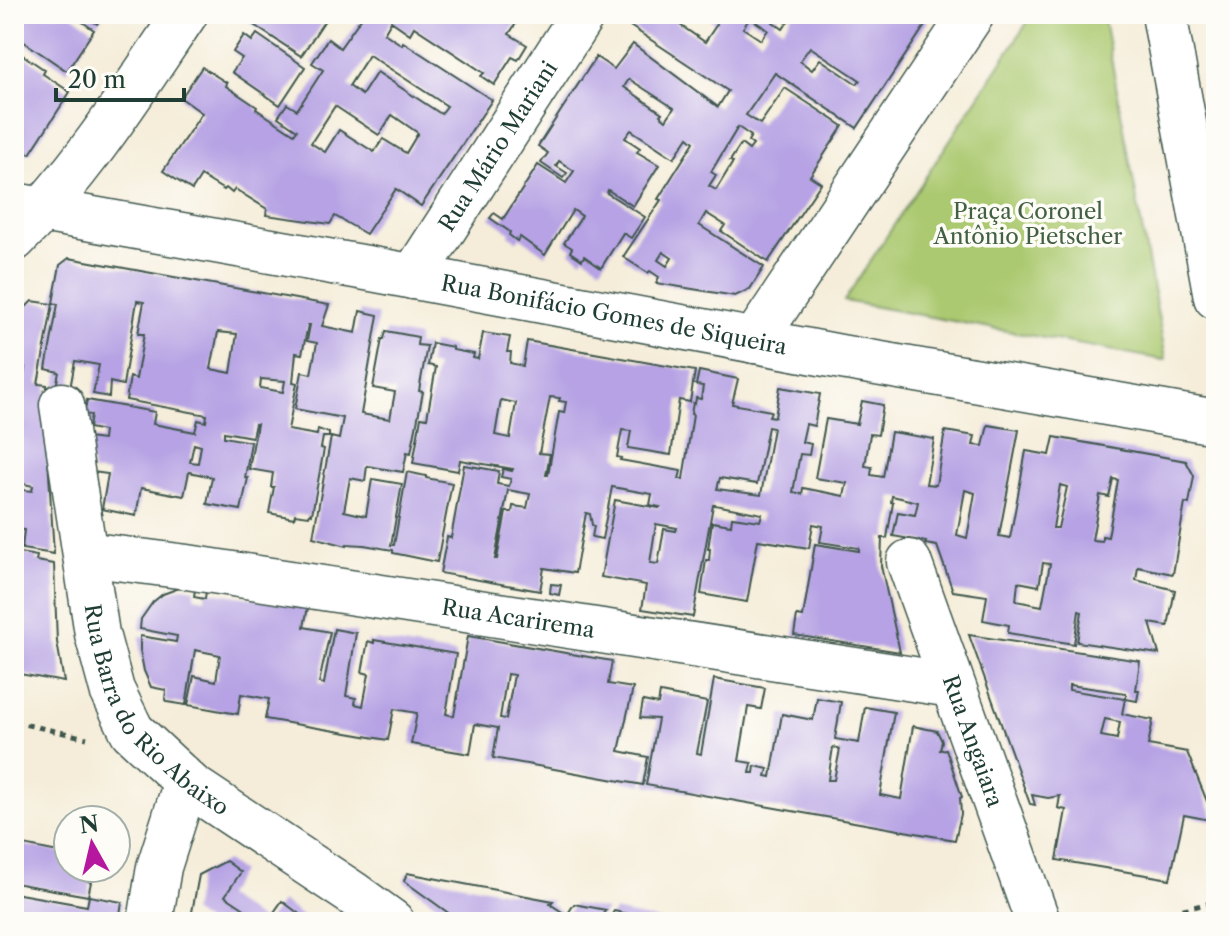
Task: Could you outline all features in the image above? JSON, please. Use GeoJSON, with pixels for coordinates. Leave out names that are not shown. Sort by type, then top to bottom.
{"type":"FeatureCollection","features":[{"type":"Feature","properties":{"kind":"street"},"geometry":{"type":"LineString","coordinates":[[24,218],[104,135],[185,14]]}},
{"type":"Feature","properties":{"kind":"street","name":"Rua Mário Mariani"},"geometry":{"type":"LineString","coordinates":[[413,277],[583,14]]}},
{"type":"Feature","properties":{"kind":"street"},"geometry":{"type":"LineString","coordinates":[[754,341],[972,14]]}},
{"type":"Feature","properties":{"kind":"street"},"geometry":{"type":"LineString","coordinates":[[1164,14],[1216,297]]}},
{"type":"Feature","properties":{"kind":"street","name":"Rua Bonifácio Gomes de Siqueira"},"geometry":{"type":"LineString","coordinates":[[24,218],[413,277],[1216,422]]}},
{"type":"Feature","properties":{"kind":"street","name":"Rua Barra do Rio Abaixo"},"geometry":{"type":"LineString","coordinates":[[62,405],[97,634],[112,690],[132,731],[186,782],[392,922]]}},
{"type":"Feature","properties":{"kind":"street","name":"Rua Acarirema"},"geometry":{"type":"LineString","coordinates":[[85,554],[952,685]]}},
{"type":"Feature","properties":{"kind":"street","name":"Rua Angaiara"},"geometry":{"type":"LineString","coordinates":[[909,562],[1038,922]]}},
{"type":"Feature","properties":{"kind":"street"},"geometry":{"type":"LineString","coordinates":[[150,922],[159,867],[186,782]]}},
{"type":"Feature","properties":{"kind":"path"},"geometry":{"type":"LineString","coordinates":[[1124,922],[1216,902]]}},
{"type":"Feature","properties":{"kind":"green space","name":"Praça Coronel Antônio Pietscher"},"geometry":{"type":"Polygon","coordinates":[[[1033,14],[1103,14],[1164,360],[844,301],[1033,14]]]}},
{"type":"Feature","properties":{"kind":"building"},"geometry":{"type":"Polygon","coordinates":[[[14,14],[71,14],[94,30],[67,71],[14,35],[14,14]]]}},
{"type":"Feature","properties":{"kind":"building"},"geometry":{"type":"Polygon","coordinates":[[[81,14],[104,14],[97,24],[81,14]]]}},
{"type":"Feature","properties":{"kind":"building"},"geometry":{"type":"Polygon","coordinates":[[[329,14],[301,56],[240,16],[329,14]]]}},
{"type":"Feature","properties":{"kind":"building"},"geometry":{"type":"Polygon","coordinates":[[[364,14],[505,14],[517,22],[509,34],[527,45],[518,60],[512,57],[494,85],[481,76],[484,73],[414,27],[410,34],[391,21],[384,33],[492,100],[421,206],[396,189],[366,234],[335,216],[330,224],[266,215],[267,209],[235,189],[232,193],[226,188],[224,190],[201,176],[192,190],[163,171],[202,113],[181,98],[202,67],[294,134],[297,130],[278,117],[287,104],[297,110],[323,70],[312,63],[328,39],[340,48],[364,14]],[[369,55],[349,86],[362,95],[377,72],[441,114],[447,106],[369,55]],[[335,106],[311,143],[325,152],[339,130],[374,152],[383,139],[406,153],[418,133],[392,115],[379,135],[335,106]]]}},
{"type":"Feature","properties":{"kind":"building"},"geometry":{"type":"Polygon","coordinates":[[[625,14],[664,14],[705,42],[717,24],[702,14],[779,14],[773,22],[783,29],[793,14],[918,14],[928,21],[857,128],[775,73],[746,115],[760,124],[785,88],[843,126],[810,176],[821,183],[768,262],[721,231],[725,225],[706,213],[699,225],[764,267],[750,289],[735,296],[656,283],[659,277],[623,257],[694,142],[688,137],[674,158],[631,130],[625,138],[640,148],[637,152],[659,165],[633,206],[608,190],[607,193],[645,217],[631,238],[623,233],[601,268],[584,256],[582,260],[570,252],[572,248],[564,243],[582,216],[573,210],[545,255],[520,237],[517,241],[490,218],[494,213],[503,219],[538,165],[566,183],[574,171],[559,161],[556,166],[567,173],[563,178],[541,163],[548,153],[538,146],[596,57],[614,69],[633,44],[718,107],[728,91],[621,20],[625,14]],[[750,18],[743,28],[761,40],[768,30],[750,18]],[[810,47],[800,61],[812,70],[820,59],[857,84],[860,80],[810,47]],[[629,79],[624,87],[662,113],[660,115],[666,120],[674,108],[629,79]],[[738,127],[711,172],[716,175],[709,186],[716,190],[741,144],[749,150],[753,145],[748,141],[751,136],[738,127]],[[663,252],[658,260],[667,266],[672,258],[663,252]]]}},
{"type":"Feature","properties":{"kind":"building"},"geometry":{"type":"Polygon","coordinates":[[[1207,14],[1216,14],[1216,36],[1211,36],[1207,14]]]}},
{"type":"Feature","properties":{"kind":"building"},"geometry":{"type":"Polygon","coordinates":[[[257,34],[305,67],[280,105],[232,72],[242,58],[233,52],[244,35],[252,41],[257,34]]]}},
{"type":"Feature","properties":{"kind":"building"},"geometry":{"type":"Polygon","coordinates":[[[14,49],[70,92],[30,154],[26,152],[24,157],[14,150],[14,49]]]}},
{"type":"Feature","properties":{"kind":"building"},"geometry":{"type":"Polygon","coordinates":[[[69,258],[329,305],[322,326],[356,333],[360,311],[378,315],[361,414],[390,419],[395,392],[373,388],[386,331],[418,337],[417,345],[427,346],[419,391],[423,392],[411,453],[407,452],[403,472],[367,466],[365,481],[350,478],[344,511],[366,516],[372,479],[402,484],[391,545],[394,545],[407,472],[452,483],[437,562],[393,553],[393,550],[364,545],[347,546],[313,537],[331,437],[339,439],[343,418],[295,409],[302,372],[311,374],[317,343],[307,341],[310,325],[302,354],[296,353],[293,382],[297,383],[288,430],[317,435],[318,429],[329,433],[329,437],[323,437],[321,448],[324,449],[312,514],[295,514],[294,518],[269,513],[273,473],[249,469],[257,424],[252,437],[224,432],[224,437],[251,442],[241,510],[207,504],[212,477],[189,472],[184,496],[141,488],[136,516],[102,509],[108,474],[93,472],[87,438],[103,440],[104,431],[89,428],[91,415],[84,414],[87,400],[155,412],[153,424],[195,432],[198,420],[206,422],[207,415],[126,400],[130,377],[136,379],[144,334],[138,334],[144,302],[137,301],[123,385],[110,382],[109,397],[93,394],[99,365],[75,361],[70,389],[56,387],[59,372],[46,369],[58,304],[53,303],[60,265],[69,258]],[[218,332],[211,369],[231,373],[237,334],[218,332]],[[261,379],[260,388],[283,392],[285,381],[261,379]],[[194,444],[190,462],[198,463],[201,446],[194,444]]]}},
{"type":"Feature","properties":{"kind":"building"},"geometry":{"type":"Polygon","coordinates":[[[32,301],[53,304],[38,384],[47,385],[45,411],[54,554],[22,549],[24,530],[14,529],[14,489],[32,491],[33,486],[20,483],[22,473],[14,472],[14,379],[23,381],[25,367],[14,365],[14,319],[32,301]]]}},
{"type":"Feature","properties":{"kind":"building"},"geometry":{"type":"Polygon","coordinates":[[[483,333],[510,337],[507,352],[511,352],[510,363],[523,366],[527,341],[695,371],[690,402],[679,400],[671,455],[628,448],[631,431],[622,430],[617,457],[681,471],[679,479],[683,479],[693,403],[696,398],[701,399],[703,386],[696,385],[699,371],[738,379],[732,404],[771,411],[769,416],[775,417],[780,387],[820,394],[814,426],[806,424],[802,442],[811,444],[809,455],[800,454],[793,492],[802,494],[803,488],[844,496],[847,483],[815,478],[826,419],[857,424],[862,401],[883,405],[878,435],[870,434],[865,466],[872,467],[871,475],[883,477],[891,432],[934,439],[926,484],[936,485],[945,431],[975,436],[973,445],[983,446],[988,425],[1019,430],[999,536],[1010,538],[1026,451],[1050,455],[1054,437],[1186,461],[1194,476],[1189,504],[1185,503],[1173,574],[1138,567],[1136,580],[1175,590],[1168,626],[1150,623],[1159,654],[1077,642],[1082,612],[1079,611],[1074,644],[1008,633],[1009,625],[983,620],[987,596],[953,591],[937,546],[893,536],[898,512],[915,515],[918,502],[892,496],[887,538],[882,538],[881,566],[900,652],[794,635],[797,616],[803,617],[815,544],[859,551],[859,548],[820,542],[823,526],[813,524],[809,548],[758,540],[747,602],[701,594],[706,560],[709,560],[712,522],[731,525],[732,517],[760,521],[762,514],[715,505],[693,617],[642,609],[646,585],[601,577],[615,500],[660,507],[650,505],[652,494],[612,487],[602,539],[592,537],[594,526],[590,514],[586,513],[575,573],[544,568],[540,591],[440,573],[447,537],[451,538],[464,465],[499,471],[497,484],[509,486],[511,479],[501,477],[503,469],[513,469],[460,460],[458,471],[413,463],[421,417],[427,418],[436,367],[428,365],[432,343],[474,354],[473,358],[478,359],[483,333]],[[550,397],[539,453],[550,454],[546,475],[559,412],[564,413],[566,402],[550,397]],[[501,400],[495,435],[510,438],[516,403],[501,400]],[[768,427],[757,484],[720,478],[717,489],[761,495],[773,428],[768,427]],[[1113,479],[1109,497],[1100,495],[1092,540],[1102,541],[1102,536],[1108,537],[1118,480],[1113,479]],[[1060,485],[1053,528],[1058,528],[1067,487],[1060,485]],[[508,490],[497,559],[506,512],[512,512],[513,506],[527,508],[530,494],[508,490]],[[965,490],[957,535],[967,538],[975,493],[965,490]],[[656,524],[650,563],[658,564],[664,529],[676,531],[677,528],[656,524]],[[1043,563],[1039,586],[1018,582],[1016,601],[1042,606],[1050,564],[1043,563]]]}},
{"type":"Feature","properties":{"kind":"building"},"geometry":{"type":"Polygon","coordinates":[[[14,552],[37,556],[36,561],[54,564],[57,642],[64,682],[14,673],[14,552]]]}},
{"type":"Feature","properties":{"kind":"building"},"geometry":{"type":"Polygon","coordinates":[[[551,584],[561,585],[559,595],[550,593],[551,584]]]}},
{"type":"Feature","properties":{"kind":"building"},"geometry":{"type":"Polygon","coordinates":[[[182,587],[195,589],[194,597],[205,599],[206,591],[308,607],[304,627],[330,632],[319,683],[324,684],[334,629],[356,633],[346,696],[356,698],[355,704],[363,706],[369,674],[362,672],[368,641],[456,654],[446,714],[454,716],[468,636],[612,661],[608,684],[633,688],[619,751],[648,757],[643,785],[493,758],[498,728],[475,724],[470,754],[411,744],[417,713],[394,709],[388,740],[265,719],[269,699],[241,694],[238,714],[188,705],[194,676],[216,681],[220,655],[195,650],[186,705],[167,702],[166,690],[151,687],[140,650],[140,636],[176,642],[177,636],[140,629],[141,619],[163,594],[182,587]],[[507,674],[500,718],[506,719],[514,675],[507,674]]]}},
{"type":"Feature","properties":{"kind":"building"},"geometry":{"type":"Polygon","coordinates":[[[969,635],[1140,661],[1137,701],[1126,699],[1126,693],[1069,685],[1069,690],[1125,699],[1122,714],[1153,720],[1148,745],[1187,752],[1215,821],[1184,815],[1170,879],[1057,860],[1066,810],[1058,808],[1060,796],[1048,798],[1032,795],[1035,805],[1030,804],[969,635]],[[1105,719],[1101,736],[1117,739],[1120,722],[1105,719]]]}},
{"type":"Feature","properties":{"kind":"building"},"geometry":{"type":"Polygon","coordinates":[[[714,679],[765,688],[761,709],[748,707],[739,761],[752,763],[750,773],[754,773],[755,766],[768,769],[766,776],[771,777],[782,714],[813,720],[817,698],[841,702],[835,739],[859,743],[865,707],[894,712],[880,795],[901,799],[913,726],[937,731],[942,741],[940,750],[946,749],[962,797],[955,840],[646,785],[658,719],[640,718],[643,701],[658,704],[660,693],[707,702],[697,753],[701,754],[714,679]],[[833,747],[828,780],[834,780],[840,749],[833,747]]]}},
{"type":"Feature","properties":{"kind":"building"},"geometry":{"type":"Polygon","coordinates":[[[14,843],[52,851],[52,884],[91,884],[88,896],[14,883],[14,843]]]}},
{"type":"Feature","properties":{"kind":"building"},"geometry":{"type":"Polygon","coordinates":[[[226,861],[241,872],[225,896],[264,922],[206,922],[192,912],[199,875],[226,861]]]}},
{"type":"Feature","properties":{"kind":"building"},"geometry":{"type":"Polygon","coordinates":[[[407,873],[553,901],[550,904],[567,915],[574,904],[606,910],[597,922],[461,922],[404,881],[407,873]]]}},
{"type":"Feature","properties":{"kind":"building"},"geometry":{"type":"Polygon","coordinates":[[[14,893],[87,906],[89,896],[122,902],[119,922],[14,922],[14,893]]]}},
{"type":"Feature","properties":{"kind":"building"},"geometry":{"type":"Polygon","coordinates":[[[282,901],[310,922],[267,922],[282,901]]]}},
{"type":"Feature","properties":{"kind":"building"},"geometry":{"type":"Polygon","coordinates":[[[614,911],[662,921],[662,922],[607,922],[614,911]]]}}]}
